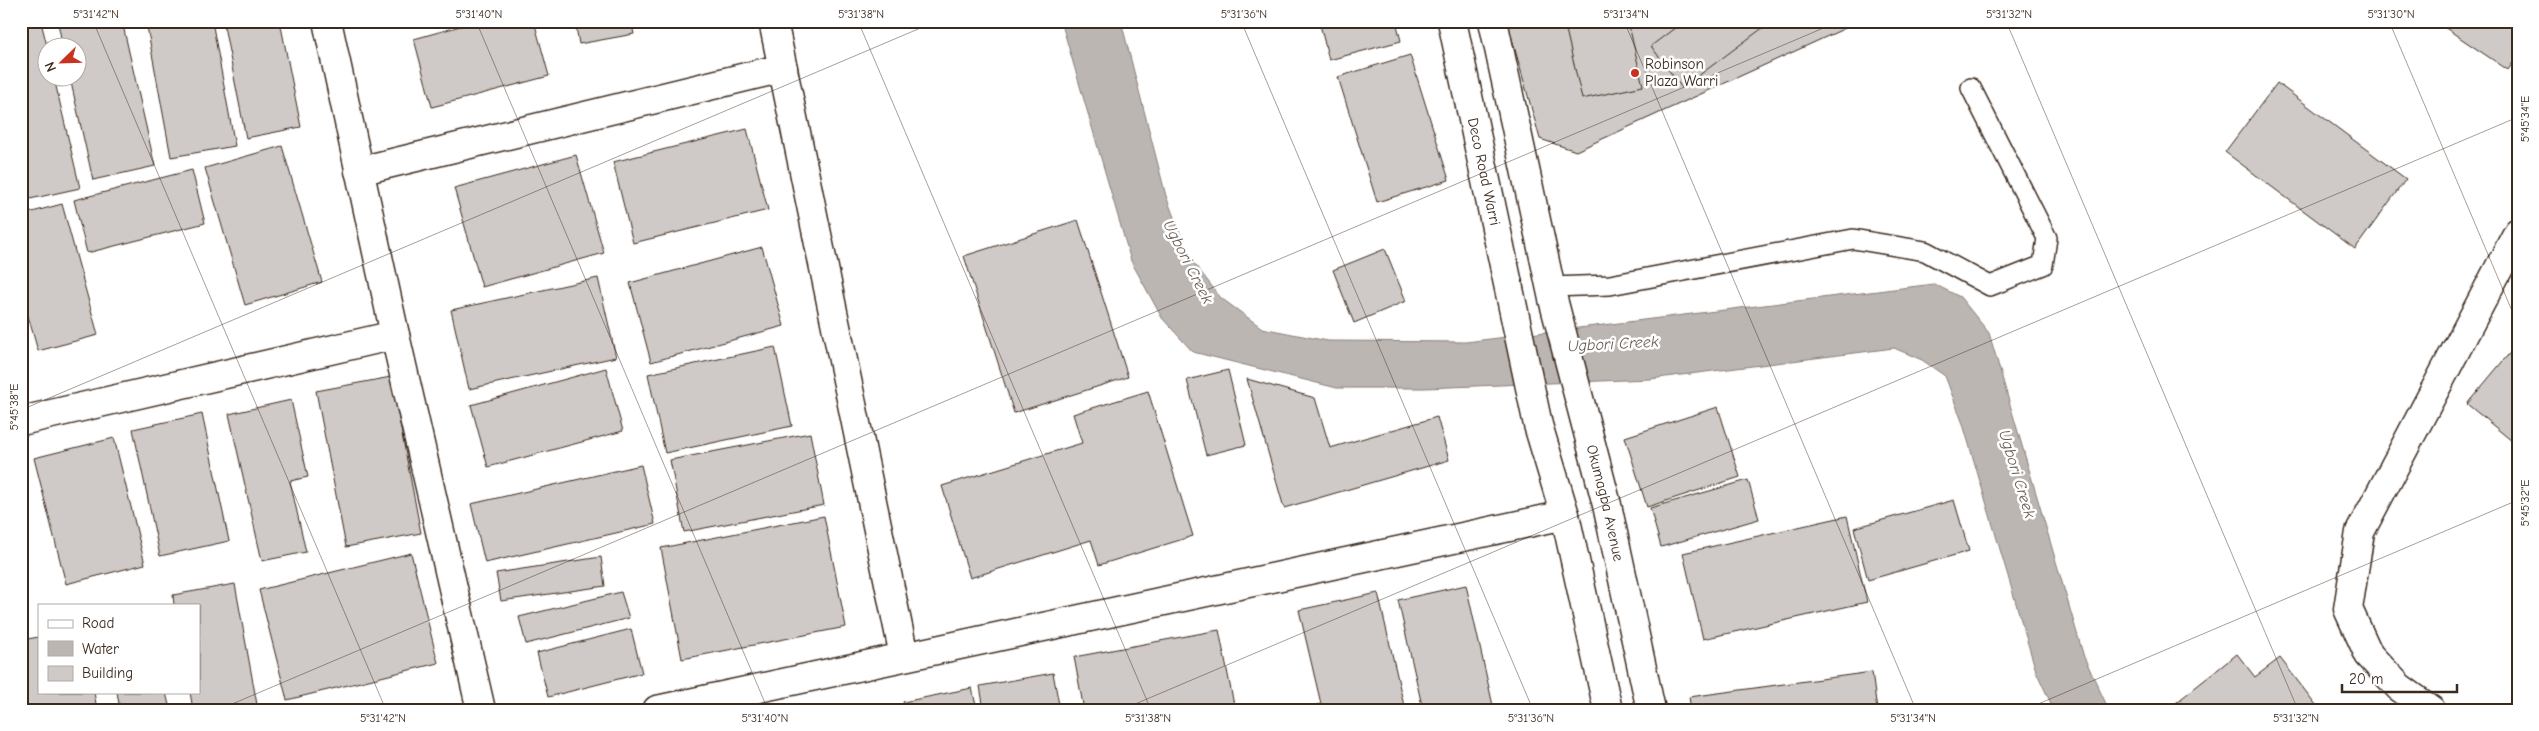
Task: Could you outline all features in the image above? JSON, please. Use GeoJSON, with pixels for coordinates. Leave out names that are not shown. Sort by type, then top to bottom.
{"type":"FeatureCollection","features":[{"type":"Feature","properties":{"kind":"street"},"geometry":{"type":"LineString","coordinates":[[327,21],[394,334],[481,710]]}},
{"type":"Feature","properties":{"kind":"street"},"geometry":{"type":"LineString","coordinates":[[773,21],[904,656]]}},
{"type":"Feature","properties":{"kind":"street","name":"Deco Road Warri"},"geometry":{"type":"LineString","coordinates":[[1452,21],[1538,425],[1565,514]]}},
{"type":"Feature","properties":{"kind":"street"},"geometry":{"type":"LineString","coordinates":[[1493,21],[1552,293]]}},
{"type":"Feature","properties":{"kind":"street"},"geometry":{"type":"LineString","coordinates":[[359,171],[783,68]]}},
{"type":"Feature","properties":{"kind":"street"},"geometry":{"type":"LineString","coordinates":[[2431,710],[2399,687],[2369,655],[2348,609],[2360,532],[2518,232]]}},
{"type":"Feature","properties":{"kind":"street","name":"Okumagba Avenue"},"geometry":{"type":"LineString","coordinates":[[1552,293],[1607,505],[1651,710]]}},
{"type":"Feature","properties":{"kind":"street"},"geometry":{"type":"LineString","coordinates":[[21,421],[394,334]]}},
{"type":"Feature","properties":{"kind":"street"},"geometry":{"type":"LineString","coordinates":[[657,710],[1565,514],[1608,710]]}},
{"type":"Feature","properties":{"kind":"lane"},"geometry":{"type":"LineString","coordinates":[[1552,293],[1610,285],[1853,239],[1925,251],[1990,286],[2043,265],[2047,238],[1971,88]]}},
{"type":"Feature","properties":{"kind":"water","name":"Ugbori Creek"},"geometry":{"type":"Polygon","coordinates":[[[1061,21],[1121,21],[1166,196],[1189,257],[1221,298],[1262,328],[1328,341],[1466,342],[1934,284],[1960,297],[1989,333],[2084,657],[2109,710],[2054,710],[2036,671],[1963,424],[1945,376],[1922,360],[1894,348],[1650,379],[1425,388],[1337,388],[1193,352],[1162,318],[1131,261],[1061,21]]]}},
{"type":"Feature","properties":{"kind":"building"},"geometry":{"type":"Polygon","coordinates":[[[68,21],[122,21],[155,166],[93,180],[72,88],[88,88],[88,38],[61,38],[58,23],[68,21]]]}},
{"type":"Feature","properties":{"kind":"building"},"geometry":{"type":"Polygon","coordinates":[[[146,21],[212,21],[235,146],[171,157],[146,21]]]}},
{"type":"Feature","properties":{"kind":"building"},"geometry":{"type":"Polygon","coordinates":[[[223,21],[280,21],[301,127],[246,138],[223,21]]]}},
{"type":"Feature","properties":{"kind":"building"},"geometry":{"type":"Polygon","coordinates":[[[478,21],[534,21],[549,76],[432,107],[414,39],[478,21]]]}},
{"type":"Feature","properties":{"kind":"building"},"geometry":{"type":"Polygon","coordinates":[[[575,21],[631,21],[634,34],[579,44],[575,21]]]}},
{"type":"Feature","properties":{"kind":"building"},"geometry":{"type":"Polygon","coordinates":[[[647,21],[678,21],[648,27],[647,21]]]}},
{"type":"Feature","properties":{"kind":"building"},"geometry":{"type":"Polygon","coordinates":[[[811,21],[837,21],[812,26],[811,21]]]}},
{"type":"Feature","properties":{"kind":"building"},"geometry":{"type":"Polygon","coordinates":[[[1319,21],[1396,21],[1401,41],[1329,60],[1319,21]]]}},
{"type":"Feature","properties":{"kind":"building","name":"Robinson Plaza Warri"},"geometry":{"type":"Polygon","coordinates":[[[1507,21],[1861,21],[1576,151],[1540,139],[1507,21]]]}},
{"type":"Feature","properties":{"kind":"building"},"geometry":{"type":"Polygon","coordinates":[[[1564,21],[1628,21],[1643,86],[1582,99],[1564,21]]]}},
{"type":"Feature","properties":{"kind":"building"},"geometry":{"type":"Polygon","coordinates":[[[1684,21],[1772,21],[1682,88],[1651,46],[1684,21]]]}},
{"type":"Feature","properties":{"kind":"building"},"geometry":{"type":"Polygon","coordinates":[[[2435,21],[2518,21],[2518,55],[2508,70],[2435,21]]]}},
{"type":"Feature","properties":{"kind":"building"},"geometry":{"type":"Polygon","coordinates":[[[41,22],[45,38],[38,38],[38,88],[56,88],[80,188],[21,201],[21,27],[41,22]]]}},
{"type":"Feature","properties":{"kind":"building"},"geometry":{"type":"Polygon","coordinates":[[[1410,55],[1449,180],[1377,202],[1338,77],[1410,55]]]}},
{"type":"Feature","properties":{"kind":"building"},"geometry":{"type":"Polygon","coordinates":[[[2277,83],[2406,179],[2355,249],[2225,152],[2277,83]]]}},
{"type":"Feature","properties":{"kind":"building"},"geometry":{"type":"Polygon","coordinates":[[[747,129],[768,210],[633,243],[613,162],[747,129]]]}},
{"type":"Feature","properties":{"kind":"building"},"geometry":{"type":"Polygon","coordinates":[[[282,146],[322,282],[245,305],[205,168],[282,146]]]}},
{"type":"Feature","properties":{"kind":"building"},"geometry":{"type":"Polygon","coordinates":[[[576,155],[604,253],[482,287],[454,188],[576,155]]]}},
{"type":"Feature","properties":{"kind":"building"},"geometry":{"type":"Polygon","coordinates":[[[192,170],[205,223],[87,253],[74,200],[192,170]]]}},
{"type":"Feature","properties":{"kind":"building"},"geometry":{"type":"Polygon","coordinates":[[[62,204],[98,335],[38,351],[21,291],[21,215],[62,204]]]}},
{"type":"Feature","properties":{"kind":"building"},"geometry":{"type":"Polygon","coordinates":[[[1078,220],[1128,377],[1014,413],[964,256],[1078,220]]]}},
{"type":"Feature","properties":{"kind":"building"},"geometry":{"type":"Polygon","coordinates":[[[762,247],[784,326],[651,362],[630,283],[762,247]]]}},
{"type":"Feature","properties":{"kind":"building"},"geometry":{"type":"Polygon","coordinates":[[[1385,249],[1406,301],[1354,323],[1333,270],[1385,249]]]}},
{"type":"Feature","properties":{"kind":"building"},"geometry":{"type":"Polygon","coordinates":[[[598,278],[616,357],[469,389],[451,310],[598,278]]]}},
{"type":"Feature","properties":{"kind":"building"},"geometry":{"type":"Polygon","coordinates":[[[2518,343],[2518,446],[2467,404],[2518,343]]]}},
{"type":"Feature","properties":{"kind":"building"},"geometry":{"type":"Polygon","coordinates":[[[775,347],[792,426],[665,453],[648,374],[775,347]]]}},
{"type":"Feature","properties":{"kind":"building"},"geometry":{"type":"Polygon","coordinates":[[[606,368],[623,431],[488,467],[471,405],[606,368]]]}},
{"type":"Feature","properties":{"kind":"building"},"geometry":{"type":"Polygon","coordinates":[[[1228,370],[1246,445],[1206,455],[1187,380],[1228,370]]]}},
{"type":"Feature","properties":{"kind":"building"},"geometry":{"type":"Polygon","coordinates":[[[391,377],[421,533],[346,547],[316,391],[391,377]]]}},
{"type":"Feature","properties":{"kind":"building"},"geometry":{"type":"Polygon","coordinates":[[[1247,379],[1315,398],[1330,448],[1437,417],[1449,460],[1284,508],[1247,379]]]}},
{"type":"Feature","properties":{"kind":"building"},"geometry":{"type":"Polygon","coordinates":[[[1148,391],[1193,536],[1099,565],[1091,540],[970,578],[942,486],[1082,443],[1073,414],[1148,391]]]}},
{"type":"Feature","properties":{"kind":"building"},"geometry":{"type":"Polygon","coordinates":[[[291,400],[308,477],[290,481],[306,552],[262,561],[229,414],[291,400]]]}},
{"type":"Feature","properties":{"kind":"building"},"geometry":{"type":"Polygon","coordinates":[[[1718,407],[1740,477],[1647,507],[1625,437],[1718,407]]]}},
{"type":"Feature","properties":{"kind":"building"},"geometry":{"type":"Polygon","coordinates":[[[202,414],[229,541],[160,556],[133,429],[202,414]]]}},
{"type":"Feature","properties":{"kind":"building"},"geometry":{"type":"Polygon","coordinates":[[[810,433],[824,505],[684,532],[670,460],[810,433]]]}},
{"type":"Feature","properties":{"kind":"building"},"geometry":{"type":"Polygon","coordinates":[[[114,438],[145,564],[66,584],[34,458],[114,438]]]}},
{"type":"Feature","properties":{"kind":"building"},"geometry":{"type":"Polygon","coordinates":[[[641,465],[655,524],[485,563],[471,504],[641,465]]]}},
{"type":"Feature","properties":{"kind":"building"},"geometry":{"type":"Polygon","coordinates":[[[1748,480],[1759,519],[1661,547],[1650,508],[1748,480]]]}},
{"type":"Feature","properties":{"kind":"building"},"geometry":{"type":"Polygon","coordinates":[[[1954,500],[1969,551],[1868,580],[1854,528],[1954,500]]]}},
{"type":"Feature","properties":{"kind":"building"},"geometry":{"type":"Polygon","coordinates":[[[824,516],[846,627],[682,659],[661,548],[824,516]]]}},
{"type":"Feature","properties":{"kind":"building"},"geometry":{"type":"Polygon","coordinates":[[[1847,516],[1867,602],[1703,639],[1683,553],[1847,516]]]}},
{"type":"Feature","properties":{"kind":"building"},"geometry":{"type":"Polygon","coordinates":[[[411,553],[438,663],[287,700],[259,590],[411,553]]]}},
{"type":"Feature","properties":{"kind":"building"},"geometry":{"type":"Polygon","coordinates":[[[601,557],[605,586],[501,601],[496,573],[601,557]]]}},
{"type":"Feature","properties":{"kind":"building"},"geometry":{"type":"Polygon","coordinates":[[[235,584],[258,710],[193,710],[190,694],[200,694],[200,604],[174,604],[173,595],[235,584]]]}},
{"type":"Feature","properties":{"kind":"building"},"geometry":{"type":"Polygon","coordinates":[[[1466,585],[1494,710],[1423,710],[1398,600],[1466,585]]]}},
{"type":"Feature","properties":{"kind":"building"},"geometry":{"type":"Polygon","coordinates":[[[621,592],[629,618],[526,644],[519,617],[621,592]]]}},
{"type":"Feature","properties":{"kind":"building"},"geometry":{"type":"Polygon","coordinates":[[[1378,593],[1405,710],[1295,710],[1321,704],[1299,610],[1378,593]]]}},
{"type":"Feature","properties":{"kind":"building"},"geometry":{"type":"Polygon","coordinates":[[[631,629],[642,673],[548,697],[537,653],[631,629]]]}},
{"type":"Feature","properties":{"kind":"building"},"geometry":{"type":"Polygon","coordinates":[[[1219,630],[1235,710],[1084,710],[1074,657],[1219,630]]]}},
{"type":"Feature","properties":{"kind":"building"},"geometry":{"type":"Polygon","coordinates":[[[38,637],[38,694],[94,694],[97,710],[21,710],[21,640],[38,637]]]}},
{"type":"Feature","properties":{"kind":"building"},"geometry":{"type":"Polygon","coordinates":[[[2237,654],[2255,677],[2280,658],[2320,710],[2167,710],[2237,654]]]}},
{"type":"Feature","properties":{"kind":"building"},"geometry":{"type":"Polygon","coordinates":[[[1872,672],[1877,710],[1691,710],[1689,697],[1872,672]]]}},
{"type":"Feature","properties":{"kind":"building"},"geometry":{"type":"Polygon","coordinates":[[[1053,673],[1060,710],[984,710],[980,686],[1053,673]]]}},
{"type":"Feature","properties":{"kind":"building"},"geometry":{"type":"Polygon","coordinates":[[[972,688],[977,710],[905,710],[903,702],[972,688]]]}},
{"type":"Feature","properties":{"kind":"building"},"geometry":{"type":"Polygon","coordinates":[[[117,694],[166,694],[170,710],[120,710],[117,694]]]}},
{"type":"Feature","properties":{"kind":"building"},"geometry":{"type":"Polygon","coordinates":[[[858,706],[859,710],[839,710],[858,706]]]}},
{"type":"Feature","properties":{"kind":"place","name":"Robinson Plaza Warri"},"geometry":{"type":"Point","coordinates":[1635,73]}}]}
